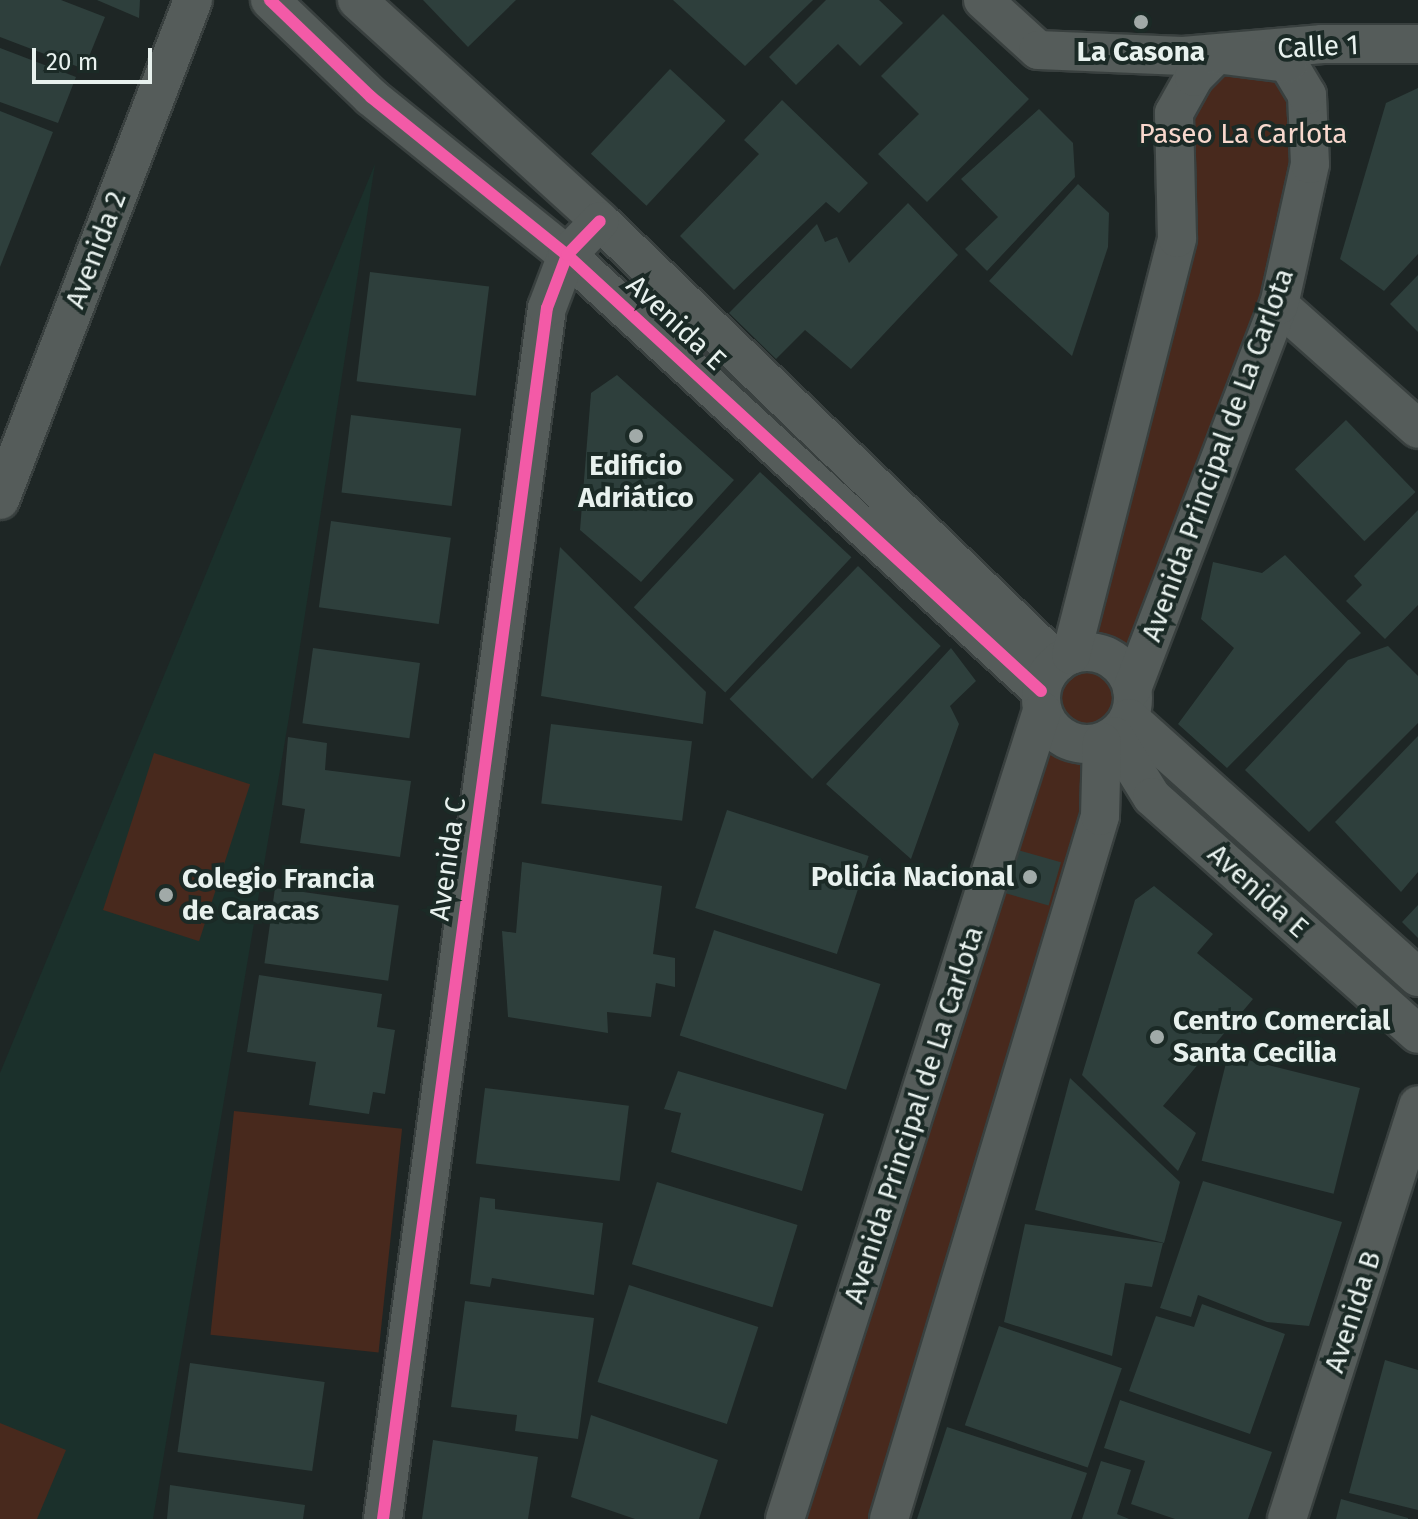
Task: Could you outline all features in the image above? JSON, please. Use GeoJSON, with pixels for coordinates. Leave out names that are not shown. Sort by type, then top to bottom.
{"type":"FeatureCollection","features":[{"type":"Feature","properties":{"kind":"street","name":"Avenida 2"},"geometry":{"type":"LineString","coordinates":[[0,500],[193,0]]}},
{"type":"Feature","properties":{"kind":"street","name":"Avenida E"},"geometry":{"type":"LineString","coordinates":[[270,0],[371,97],[567,255],[1053,680]]}},
{"type":"Feature","properties":{"kind":"street","name":"Avenida E"},"geometry":{"type":"LineString","coordinates":[[357,0],[600,221],[1053,680]]}},
{"type":"Feature","properties":{"kind":"street"},"geometry":{"type":"LineString","coordinates":[[983,0],[1038,50],[1217,54]]}},
{"type":"Feature","properties":{"kind":"street","name":"Calle 1"},"geometry":{"type":"LineString","coordinates":[[1217,54],[1322,44],[1418,44]]}},
{"type":"Feature","properties":{"kind":"street","name":"Avenida Principal de La Carlota"},"geometry":{"type":"LineString","coordinates":[[785,1519],[1053,680],[1177,238],[1174,113],[1194,77],[1217,54],[1288,63],[1307,95],[1310,164],[1279,305],[1119,721],[1100,816],[889,1519]]}},
{"type":"Feature","properties":{"kind":"street","name":"Avenida C"},"geometry":{"type":"LineString","coordinates":[[383,1519],[547,308],[567,255],[600,221]]}},
{"type":"Feature","properties":{"kind":"street"},"geometry":{"type":"LineString","coordinates":[[1279,305],[1418,429]]}},
{"type":"Feature","properties":{"kind":"street"},"geometry":{"type":"LineString","coordinates":[[1106,656],[1125,672],[1119,721],[1071,741],[1053,730],[1053,680],[1106,656]]}},
{"type":"Feature","properties":{"kind":"street","name":"Avenida E"},"geometry":{"type":"LineString","coordinates":[[1119,721],[1418,977]]}},
{"type":"Feature","properties":{"kind":"street","name":"Avenida E"},"geometry":{"type":"LineString","coordinates":[[1119,721],[1152,797],[1418,1034]]}},
{"type":"Feature","properties":{"kind":"street","name":"Avenida B"},"geometry":{"type":"LineString","coordinates":[[1287,1519],[1418,1105]]}},
{"type":"Feature","properties":{"kind":"shaded area","name":"Colegio Francia de Caracas"},"geometry":{"type":"Polygon","coordinates":[[[375,164],[289,717],[153,1519],[0,1519],[0,1073],[375,164]]]}},
{"type":"Feature","properties":{"kind":"green space","name":"Paseo La Carlota"},"geometry":{"type":"Polygon","coordinates":[[[1288,63],[1310,164],[1132,688],[889,1519],[785,1519],[1062,659],[1194,77],[1288,63]]]}},
{"type":"Feature","properties":{"kind":"green space"},"geometry":{"type":"Polygon","coordinates":[[[154,753],[250,784],[199,941],[103,910],[154,753]]]}},
{"type":"Feature","properties":{"kind":"green space"},"geometry":{"type":"Polygon","coordinates":[[[234,1111],[402,1129],[379,1352],[210,1335],[234,1111]]]}},
{"type":"Feature","properties":{"kind":"green space"},"geometry":{"type":"Polygon","coordinates":[[[0,1423],[66,1450],[37,1519],[0,1519],[0,1423]]]}},
{"type":"Feature","properties":{"kind":"building"},"geometry":{"type":"Polygon","coordinates":[[[0,0],[61,0],[105,17],[84,69],[0,37],[0,0]]]}},
{"type":"Feature","properties":{"kind":"building"},"geometry":{"type":"Polygon","coordinates":[[[97,0],[140,0],[139,18],[97,0]]]}},
{"type":"Feature","properties":{"kind":"building"},"geometry":{"type":"Polygon","coordinates":[[[423,0],[516,0],[468,47],[423,0]]]}},
{"type":"Feature","properties":{"kind":"building"},"geometry":{"type":"Polygon","coordinates":[[[673,0],[813,0],[745,66],[673,0]]]}},
{"type":"Feature","properties":{"kind":"building"},"geometry":{"type":"Polygon","coordinates":[[[826,0],[879,0],[903,23],[860,66],[838,44],[796,85],[769,57],[826,0]]]}},
{"type":"Feature","properties":{"kind":"building"},"geometry":{"type":"Polygon","coordinates":[[[943,14],[1029,99],[927,202],[878,154],[919,114],[881,76],[943,14]]]}},
{"type":"Feature","properties":{"kind":"building"},"geometry":{"type":"Polygon","coordinates":[[[0,48],[76,77],[58,123],[0,102],[0,48]]]}},
{"type":"Feature","properties":{"kind":"building"},"geometry":{"type":"Polygon","coordinates":[[[670,69],[726,121],[646,206],[591,154],[670,69]]]}},
{"type":"Feature","properties":{"kind":"building"},"geometry":{"type":"Polygon","coordinates":[[[1418,88],[1418,254],[1384,291],[1340,259],[1386,103],[1418,88]]]}},
{"type":"Feature","properties":{"kind":"building"},"geometry":{"type":"Polygon","coordinates":[[[782,100],[868,183],[839,213],[826,202],[734,290],[680,236],[759,154],[744,140],[782,100]]]}},
{"type":"Feature","properties":{"kind":"building"},"geometry":{"type":"Polygon","coordinates":[[[1039,109],[1073,143],[1075,177],[987,271],[965,249],[998,217],[961,179],[1039,109]]]}},
{"type":"Feature","properties":{"kind":"building"},"geometry":{"type":"Polygon","coordinates":[[[0,111],[53,132],[0,267],[0,111]]]}},
{"type":"Feature","properties":{"kind":"building"},"geometry":{"type":"Polygon","coordinates":[[[1078,184],[1109,213],[1108,247],[1072,356],[989,281],[1078,184]]]}},
{"type":"Feature","properties":{"kind":"building"},"geometry":{"type":"Polygon","coordinates":[[[908,203],[958,255],[851,369],[805,330],[776,359],[729,313],[817,224],[825,242],[837,237],[849,263],[908,203]]]}},
{"type":"Feature","properties":{"kind":"building"},"geometry":{"type":"Polygon","coordinates":[[[370,272],[489,287],[476,396],[357,381],[370,272]]]}},
{"type":"Feature","properties":{"kind":"building"},"geometry":{"type":"Polygon","coordinates":[[[1418,275],[1418,332],[1390,304],[1418,275]]]}},
{"type":"Feature","properties":{"kind":"building","name":"Edificio Adriático"},"geometry":{"type":"Polygon","coordinates":[[[617,375],[734,480],[641,582],[580,530],[591,393],[617,375]]]}},
{"type":"Feature","properties":{"kind":"building"},"geometry":{"type":"Polygon","coordinates":[[[351,415],[461,429],[452,506],[341,492],[351,415]]]}},
{"type":"Feature","properties":{"kind":"building"},"geometry":{"type":"Polygon","coordinates":[[[1346,420],[1415,492],[1364,541],[1295,469],[1346,420]]]}},
{"type":"Feature","properties":{"kind":"building"},"geometry":{"type":"Polygon","coordinates":[[[760,472],[851,557],[725,693],[634,607],[760,472]]]}},
{"type":"Feature","properties":{"kind":"building"},"geometry":{"type":"Polygon","coordinates":[[[1418,510],[1418,605],[1385,639],[1346,601],[1362,585],[1354,576],[1418,510]]]}},
{"type":"Feature","properties":{"kind":"building"},"geometry":{"type":"Polygon","coordinates":[[[331,521],[451,538],[439,624],[319,607],[331,521]]]}},
{"type":"Feature","properties":{"kind":"building"},"geometry":{"type":"Polygon","coordinates":[[[560,547],[706,692],[703,724],[541,696],[560,547]]]}},
{"type":"Feature","properties":{"kind":"building"},"geometry":{"type":"Polygon","coordinates":[[[1285,555],[1361,633],[1227,768],[1178,724],[1234,648],[1201,619],[1213,562],[1262,573],[1285,555]]]}},
{"type":"Feature","properties":{"kind":"building"},"geometry":{"type":"Polygon","coordinates":[[[858,566],[941,646],[812,779],[729,699],[858,566]]]}},
{"type":"Feature","properties":{"kind":"building"},"geometry":{"type":"Polygon","coordinates":[[[1388,646],[1418,676],[1418,723],[1309,832],[1245,770],[1348,660],[1388,646]]]}},
{"type":"Feature","properties":{"kind":"building"},"geometry":{"type":"Polygon","coordinates":[[[313,648],[420,663],[409,738],[302,723],[313,648]]]}},
{"type":"Feature","properties":{"kind":"building"},"geometry":{"type":"Polygon","coordinates":[[[951,648],[976,681],[950,706],[959,724],[911,859],[826,784],[951,648]]]}},
{"type":"Feature","properties":{"kind":"building"},"geometry":{"type":"Polygon","coordinates":[[[551,724],[692,741],[682,821],[541,803],[551,724]]]}},
{"type":"Feature","properties":{"kind":"building"},"geometry":{"type":"Polygon","coordinates":[[[1418,736],[1418,872],[1401,892],[1335,822],[1418,736]]]}},
{"type":"Feature","properties":{"kind":"building"},"geometry":{"type":"Polygon","coordinates":[[[288,737],[327,743],[325,770],[411,781],[400,857],[300,843],[305,809],[282,805],[288,737]]]}},
{"type":"Feature","properties":{"kind":"building"},"geometry":{"type":"Polygon","coordinates":[[[727,810],[869,856],[837,954],[695,908],[727,810]]]}},
{"type":"Feature","properties":{"kind":"building","name":"Policía Nacional"},"geometry":{"type":"Polygon","coordinates":[[[1011,848],[1061,862],[1049,906],[999,891],[1011,848]]]}},
{"type":"Feature","properties":{"kind":"building"},"geometry":{"type":"Polygon","coordinates":[[[522,862],[662,886],[653,954],[675,958],[675,987],[656,983],[651,1017],[607,1012],[608,1033],[508,1017],[502,931],[516,933],[522,862]]]}},
{"type":"Feature","properties":{"kind":"building","name":"Centro Comercial Santa Cecilia"},"geometry":{"type":"Polygon","coordinates":[[[1154,886],[1213,934],[1197,953],[1253,999],[1163,1106],[1196,1133],[1178,1171],[1082,1075],[1135,900],[1154,886]]]}},
{"type":"Feature","properties":{"kind":"building"},"geometry":{"type":"Polygon","coordinates":[[[275,888],[399,905],[388,981],[264,963],[275,888]]]}},
{"type":"Feature","properties":{"kind":"building"},"geometry":{"type":"Polygon","coordinates":[[[1418,905],[1418,938],[1402,922],[1418,905]]]}},
{"type":"Feature","properties":{"kind":"building"},"geometry":{"type":"Polygon","coordinates":[[[714,930],[880,984],[846,1090],[680,1036],[714,930]]]}},
{"type":"Feature","properties":{"kind":"building"},"geometry":{"type":"Polygon","coordinates":[[[259,975],[382,994],[377,1027],[395,1030],[385,1094],[373,1092],[369,1114],[309,1105],[316,1062],[247,1052],[259,975]]]}},
{"type":"Feature","properties":{"kind":"building"},"geometry":{"type":"Polygon","coordinates":[[[1228,1055],[1360,1088],[1334,1194],[1202,1161],[1228,1055]]]}},
{"type":"Feature","properties":{"kind":"building"},"geometry":{"type":"Polygon","coordinates":[[[678,1071],[824,1114],[802,1191],[671,1152],[681,1113],[664,1109],[678,1071]]]}},
{"type":"Feature","properties":{"kind":"building"},"geometry":{"type":"Polygon","coordinates":[[[1070,1078],[1180,1182],[1164,1243],[1035,1210],[1070,1078]]]}},
{"type":"Feature","properties":{"kind":"building"},"geometry":{"type":"Polygon","coordinates":[[[485,1088],[629,1106],[620,1181],[476,1163],[485,1088]]]}},
{"type":"Feature","properties":{"kind":"building"},"geometry":{"type":"Polygon","coordinates":[[[1203,1181],[1342,1222],[1309,1326],[1267,1322],[1198,1295],[1191,1317],[1160,1308],[1203,1181]]]}},
{"type":"Feature","properties":{"kind":"building"},"geometry":{"type":"Polygon","coordinates":[[[657,1182],[798,1225],[772,1307],[632,1264],[657,1182]]]}},
{"type":"Feature","properties":{"kind":"building"},"geometry":{"type":"Polygon","coordinates":[[[480,1197],[495,1199],[495,1209],[603,1223],[594,1295],[492,1278],[490,1287],[470,1284],[480,1197]]]}},
{"type":"Feature","properties":{"kind":"building"},"geometry":{"type":"Polygon","coordinates":[[[1025,1224],[1163,1243],[1152,1287],[1125,1283],[1112,1356],[1004,1322],[1025,1224]]]}},
{"type":"Feature","properties":{"kind":"building"},"geometry":{"type":"Polygon","coordinates":[[[629,1285],[758,1327],[727,1424],[597,1382],[629,1285]]]}},
{"type":"Feature","properties":{"kind":"building"},"geometry":{"type":"Polygon","coordinates":[[[465,1301],[594,1318],[578,1439],[515,1431],[517,1415],[451,1407],[465,1301]]]}},
{"type":"Feature","properties":{"kind":"building"},"geometry":{"type":"Polygon","coordinates":[[[1202,1304],[1285,1334],[1250,1434],[1129,1391],[1156,1316],[1194,1327],[1202,1304]]]}},
{"type":"Feature","properties":{"kind":"building"},"geometry":{"type":"Polygon","coordinates":[[[999,1326],[1122,1368],[1088,1468],[965,1425],[999,1326]]]}},
{"type":"Feature","properties":{"kind":"building"},"geometry":{"type":"Polygon","coordinates":[[[1385,1360],[1418,1370],[1418,1510],[1349,1493],[1385,1360]]]}},
{"type":"Feature","properties":{"kind":"building"},"geometry":{"type":"Polygon","coordinates":[[[190,1363],[325,1382],[312,1471],[177,1452],[190,1363]]]}},
{"type":"Feature","properties":{"kind":"building"},"geometry":{"type":"Polygon","coordinates":[[[1120,1400],[1272,1452],[1248,1519],[1175,1519],[1131,1504],[1145,1461],[1104,1448],[1120,1400]]]}},
{"type":"Feature","properties":{"kind":"building"},"geometry":{"type":"Polygon","coordinates":[[[591,1415],[718,1460],[699,1519],[635,1519],[571,1497],[591,1415]]]}},
{"type":"Feature","properties":{"kind":"building"},"geometry":{"type":"Polygon","coordinates":[[[947,1427],[1087,1473],[1071,1519],[917,1519],[947,1427]]]}},
{"type":"Feature","properties":{"kind":"building"},"geometry":{"type":"Polygon","coordinates":[[[433,1440],[538,1457],[528,1519],[422,1519],[433,1440]]]}},
{"type":"Feature","properties":{"kind":"building"},"geometry":{"type":"Polygon","coordinates":[[[1101,1461],[1131,1470],[1117,1514],[1129,1519],[1082,1519],[1101,1461]]]}},
{"type":"Feature","properties":{"kind":"building"},"geometry":{"type":"Polygon","coordinates":[[[170,1485],[305,1505],[303,1519],[167,1519],[170,1485]]]}},
{"type":"Feature","properties":{"kind":"building"},"geometry":{"type":"Polygon","coordinates":[[[1341,1499],[1408,1518],[1408,1519],[1336,1519],[1341,1499]]]}},
{"type":"Feature","properties":{"kind":"cycle path"},"geometry":{"type":"LineString","coordinates":[[270,0],[371,97],[567,255],[1041,691]]}},
{"type":"Feature","properties":{"kind":"cycle path"},"geometry":{"type":"LineString","coordinates":[[383,1519],[547,308],[567,255],[600,221]]}},
{"type":"Feature","properties":{"kind":"place","name":"La Casona"},"geometry":{"type":"Point","coordinates":[1141,22]}},
{"type":"Feature","properties":{"kind":"place","name":"Edificio Adriático"},"geometry":{"type":"Point","coordinates":[636,436]}},
{"type":"Feature","properties":{"kind":"place","name":"Policía Nacional"},"geometry":{"type":"Point","coordinates":[1030,877]}},
{"type":"Feature","properties":{"kind":"place","name":"Colegio Francia de Caracas"},"geometry":{"type":"Point","coordinates":[166,895]}},
{"type":"Feature","properties":{"kind":"place","name":"Centro Comercial Santa Cecilia"},"geometry":{"type":"Point","coordinates":[1157,1037]}}]}
